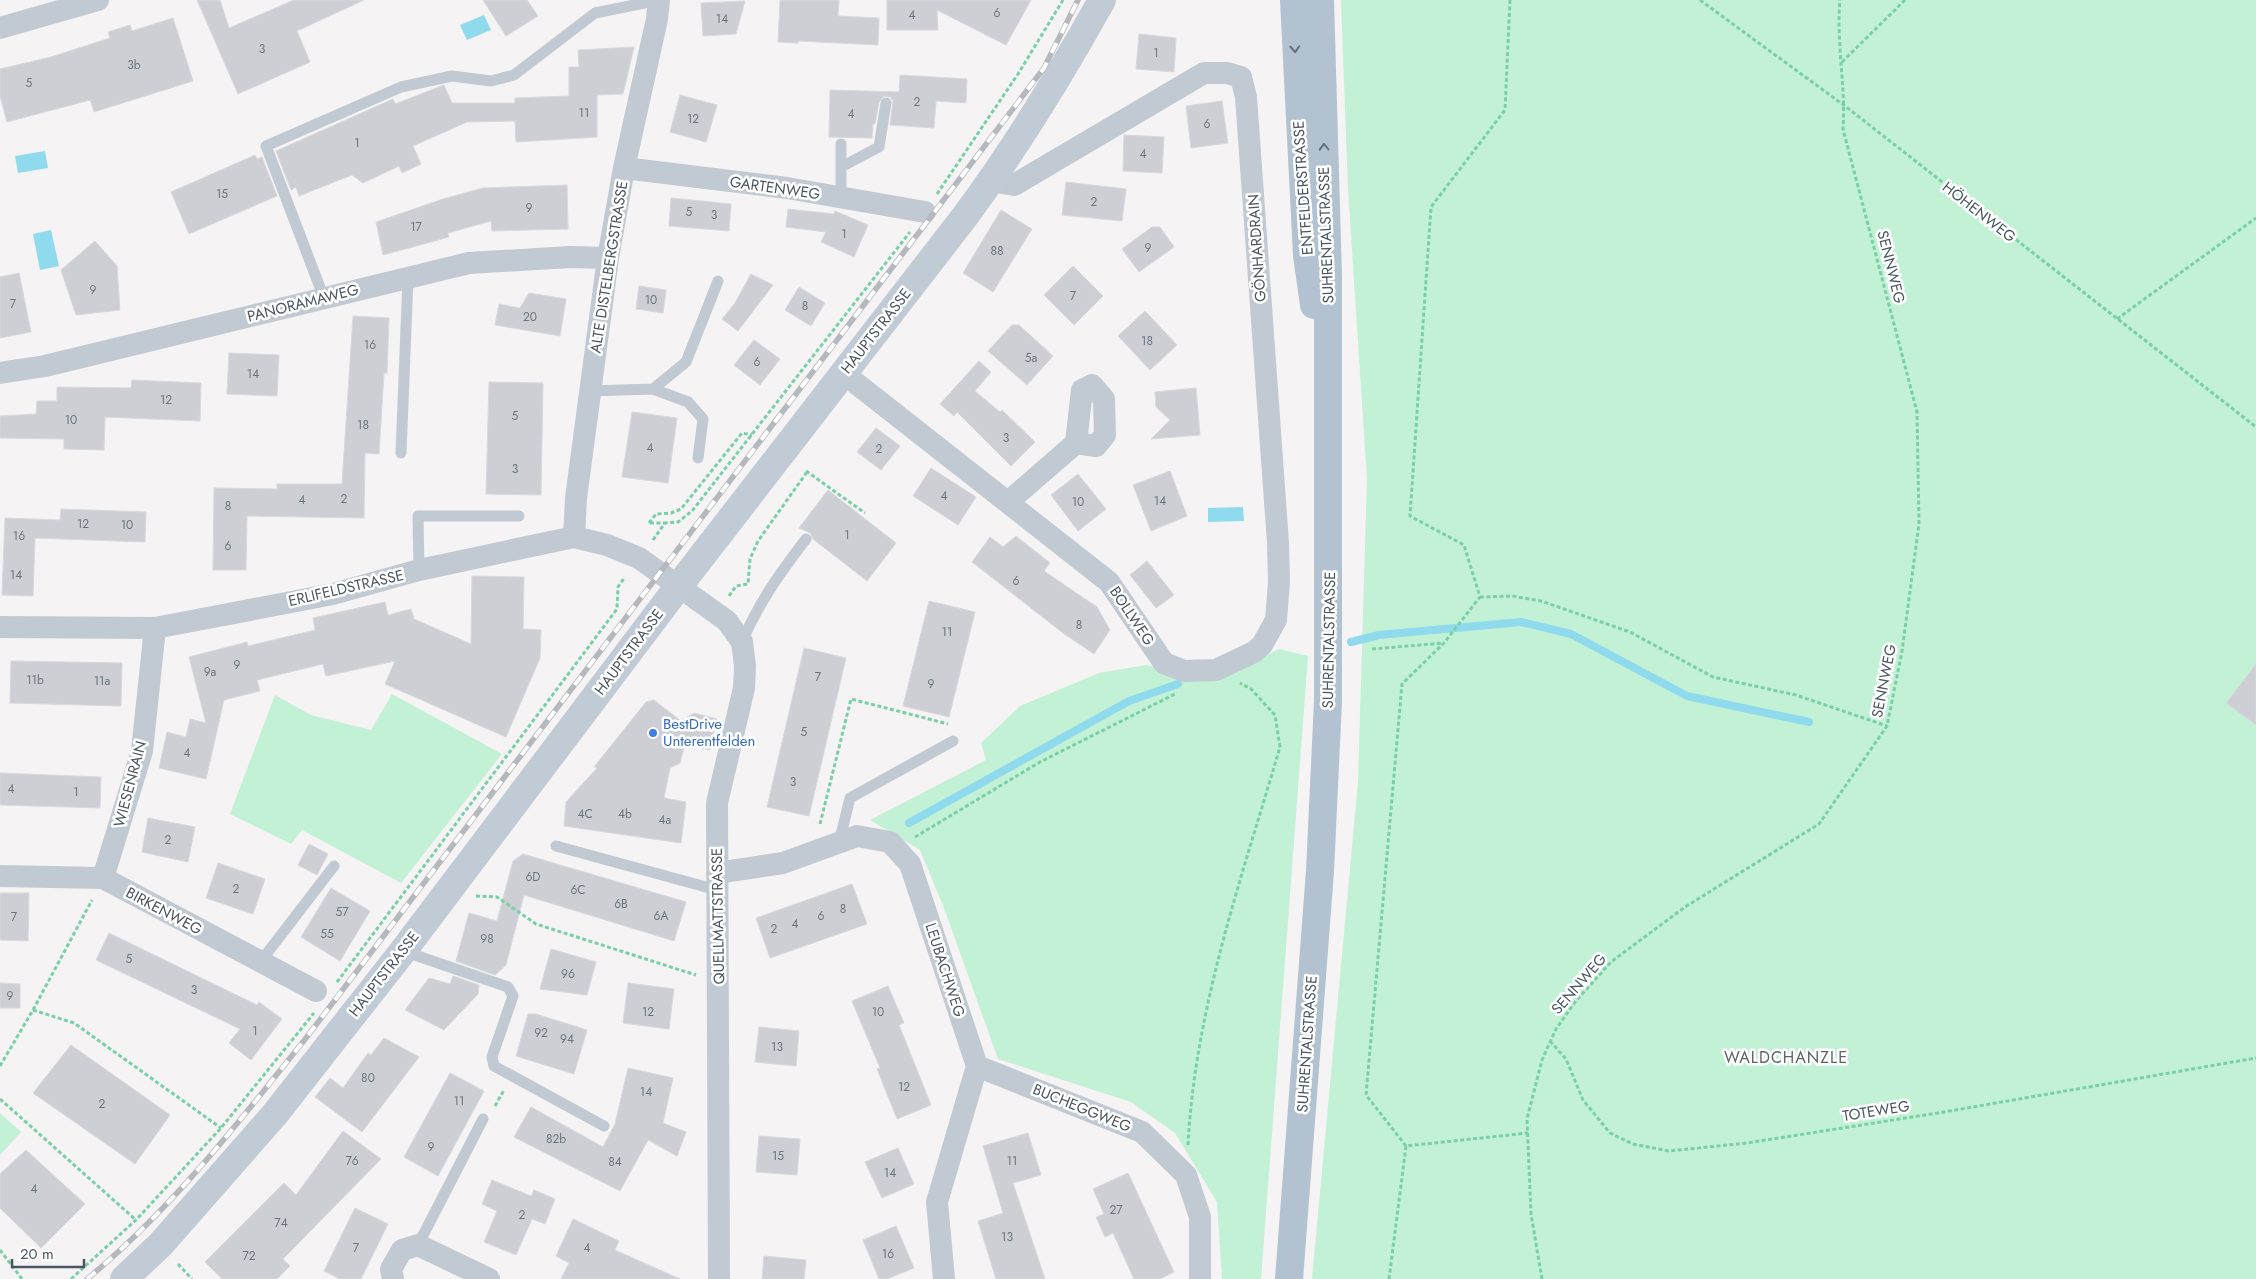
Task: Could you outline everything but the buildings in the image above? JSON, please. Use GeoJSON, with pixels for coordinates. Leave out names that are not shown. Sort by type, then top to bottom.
{"type":"FeatureCollection","features":[{"type":"Feature","properties":{"kind":"main road","name":"HAUPTSTRASSE"},"geometry":{"type":"LineString","coordinates":[[124,1279],[161,1244],[275,1114],[403,951],[678,587],[991,181],[1072,53],[1102,0]]}},
{"type":"Feature","properties":{"kind":"main road","name":"ENTFELDERSTRASSE"},"geometry":{"type":"LineString","coordinates":[[1294,0],[1307,256],[1329,405]]}},
{"type":"Feature","properties":{"kind":"main road","name":"SUHRENTALSTRASSE"},"geometry":{"type":"LineString","coordinates":[[1289,1279],[1320,871],[1328,711],[1330,619],[1328,277],[1320,0]]}},
{"type":"Feature","properties":{"kind":"street"},"geometry":{"type":"LineString","coordinates":[[0,28],[71,4],[98,0]]}},
{"type":"Feature","properties":{"kind":"street","name":"ALTE DISTELBERGSTRASSE"},"geometry":{"type":"LineString","coordinates":[[574,537],[576,498],[608,258],[624,168],[657,19],[658,0]]}},
{"type":"Feature","properties":{"kind":"street","name":"GÖNHARDRAIN"},"geometry":{"type":"LineString","coordinates":[[991,181],[1014,185],[1204,73],[1226,73],[1241,78],[1246,97],[1279,582],[1276,620],[1262,645],[1254,652],[1216,670]]}},
{"type":"Feature","properties":{"kind":"street","name":"GARTENWEG"},"geometry":{"type":"LineString","coordinates":[[624,168],[787,188],[925,212]]}},
{"type":"Feature","properties":{"kind":"street","name":"PANORAMAWEG"},"geometry":{"type":"LineString","coordinates":[[0,372],[45,366],[469,263],[570,257],[608,258]]}},
{"type":"Feature","properties":{"kind":"street","name":"BOLLWEG"},"geometry":{"type":"LineString","coordinates":[[843,373],[1109,582],[1164,662],[1184,671],[1216,670]]}},
{"type":"Feature","properties":{"kind":"street"},"geometry":{"type":"LineString","coordinates":[[1008,502],[1076,443]]}},
{"type":"Feature","properties":{"kind":"street","name":"ERLIFELDSTRASSE"},"geometry":{"type":"LineString","coordinates":[[0,626],[155,628],[333,594],[419,570],[574,537],[608,545],[639,558],[678,587]]}},
{"type":"Feature","properties":{"kind":"street","name":"QUELLMATTSTRASSE"},"geometry":{"type":"LineString","coordinates":[[678,587],[727,621],[742,642],[745,666],[744,688],[717,803],[720,1279]]}},
{"type":"Feature","properties":{"kind":"street","name":"WIESENRAIN"},"geometry":{"type":"LineString","coordinates":[[103,878],[142,751],[155,628]]}},
{"type":"Feature","properties":{"kind":"street"},"geometry":{"type":"LineString","coordinates":[[717,882],[814,852],[856,836],[890,842],[897,848]]}},
{"type":"Feature","properties":{"kind":"street","name":"LEUBACHWEG"},"geometry":{"type":"LineString","coordinates":[[897,848],[910,864],[977,1066]]}},
{"type":"Feature","properties":{"kind":"street","name":"BIRKENWEG"},"geometry":{"type":"LineString","coordinates":[[0,876],[103,878],[322,996]]}},
{"type":"Feature","properties":{"kind":"street"},"geometry":{"type":"LineString","coordinates":[[944,1279],[937,1202],[977,1066]]}},
{"type":"Feature","properties":{"kind":"street","name":"BUCHEGGWEG"},"geometry":{"type":"LineString","coordinates":[[977,1066],[1142,1132],[1186,1175],[1200,1217],[1200,1279]]}},
{"type":"Feature","properties":{"kind":"street"},"geometry":{"type":"LineString","coordinates":[[393,1279],[392,1269],[402,1250],[418,1245],[448,1270],[489,1279]]}},
{"type":"Feature","properties":{"kind":"lane"},"geometry":{"type":"LineString","coordinates":[[324,298],[266,146],[400,87],[452,76],[491,82],[514,75],[595,13],[658,0]]}},
{"type":"Feature","properties":{"kind":"lane"},"geometry":{"type":"LineString","coordinates":[[841,167],[880,147],[886,103]]}},
{"type":"Feature","properties":{"kind":"lane"},"geometry":{"type":"LineString","coordinates":[[841,144],[841,197]]}},
{"type":"Feature","properties":{"kind":"lane"},"geometry":{"type":"LineString","coordinates":[[401,453],[408,278]]}},
{"type":"Feature","properties":{"kind":"lane"},"geometry":{"type":"LineString","coordinates":[[653,389],[686,362],[718,281]]}},
{"type":"Feature","properties":{"kind":"lane"},"geometry":{"type":"LineString","coordinates":[[590,391],[653,389],[688,402],[703,419],[698,458]]}},
{"type":"Feature","properties":{"kind":"lane"},"geometry":{"type":"LineString","coordinates":[[419,570],[418,516],[519,516]]}},
{"type":"Feature","properties":{"kind":"lane"},"geometry":{"type":"LineString","coordinates":[[742,642],[755,610],[806,539]]}},
{"type":"Feature","properties":{"kind":"lane"},"geometry":{"type":"LineString","coordinates":[[839,843],[850,798],[953,741]]}},
{"type":"Feature","properties":{"kind":"lane"},"geometry":{"type":"LineString","coordinates":[[556,846],[717,882]]}},
{"type":"Feature","properties":{"kind":"lane"},"geometry":{"type":"LineString","coordinates":[[261,962],[334,866]]}},
{"type":"Feature","properties":{"kind":"lane"},"geometry":{"type":"LineString","coordinates":[[403,951],[508,987],[513,996],[492,1057],[494,1066],[604,1126]]}},
{"type":"Feature","properties":{"kind":"lane"},"geometry":{"type":"LineString","coordinates":[[418,1245],[483,1119]]}},
{"type":"Feature","properties":{"kind":"path"},"geometry":{"type":"LineString","coordinates":[[752,435],[742,433],[716,469],[681,509],[672,513],[656,514],[649,522],[678,522],[686,518],[752,435],[925,212],[1018,74],[1063,0]]}},
{"type":"Feature","properties":{"kind":"path"},"geometry":{"type":"LineString","coordinates":[[1480,597],[1464,545],[1410,516],[1431,207],[1505,110],[1510,0]]}},
{"type":"Feature","properties":{"kind":"path","name":"HÖHENWEG"},"geometry":{"type":"LineString","coordinates":[[1700,0],[1845,106],[2256,427]]}},
{"type":"Feature","properties":{"kind":"path","name":"SENNWEG"},"geometry":{"type":"LineString","coordinates":[[1542,1279],[1531,1214],[1527,1119],[1542,1060],[1550,1041],[1575,1002],[1610,962],[1685,907],[1819,824],[1887,726],[1902,651],[1919,524],[1916,412],[1843,129],[1845,106],[1838,15],[1840,0]]}},
{"type":"Feature","properties":{"kind":"path"},"geometry":{"type":"LineString","coordinates":[[1842,63],[1905,0]]}},
{"type":"Feature","properties":{"kind":"path"},"geometry":{"type":"LineString","coordinates":[[2117,320],[2256,218]]}},
{"type":"Feature","properties":{"kind":"path"},"geometry":{"type":"LineString","coordinates":[[800,466],[865,513]]}},
{"type":"Feature","properties":{"kind":"path"},"geometry":{"type":"LineString","coordinates":[[741,586],[748,584],[753,551],[774,513],[807,472]]}},
{"type":"Feature","properties":{"kind":"path"},"geometry":{"type":"LineString","coordinates":[[72,1279],[136,1220],[222,1128],[617,609],[618,588],[665,523]]}},
{"type":"Feature","properties":{"kind":"path"},"geometry":{"type":"LineString","coordinates":[[1390,1279],[1406,1146],[1366,1095],[1402,684],[1444,643],[1480,597],[1512,596],[1541,601],[1630,632],[1713,677],[1796,695],[1887,726]]}},
{"type":"Feature","properties":{"kind":"path"},"geometry":{"type":"LineString","coordinates":[[1372,649],[1444,643]]}},
{"type":"Feature","properties":{"kind":"path"},"geometry":{"type":"LineString","coordinates":[[897,848],[1040,762],[1170,698],[1216,670],[1251,689],[1275,715],[1280,747],[1210,992],[1190,1108],[1186,1175]]}},
{"type":"Feature","properties":{"kind":"path"},"geometry":{"type":"LineString","coordinates":[[814,852],[851,700],[956,726],[953,741]]}},
{"type":"Feature","properties":{"kind":"path"},"geometry":{"type":"LineString","coordinates":[[0,1066],[34,1010],[103,878]]}},
{"type":"Feature","properties":{"kind":"path"},"geometry":{"type":"LineString","coordinates":[[450,888],[466,895],[496,896],[536,924],[718,982]]}},
{"type":"Feature","properties":{"kind":"path"},"geometry":{"type":"LineString","coordinates":[[34,1010],[74,1023],[222,1128]]}},
{"type":"Feature","properties":{"kind":"path","name":"TOTEWEG"},"geometry":{"type":"LineString","coordinates":[[1550,1041],[1566,1059],[1583,1100],[1610,1133],[1632,1144],[1669,1152],[1747,1143],[1926,1115],[2256,1058]]}},
{"type":"Feature","properties":{"kind":"path"},"geometry":{"type":"LineString","coordinates":[[483,1119],[488,1120],[512,1076]]}},
{"type":"Feature","properties":{"kind":"path"},"geometry":{"type":"LineString","coordinates":[[0,1099],[136,1220]]}},
{"type":"Feature","properties":{"kind":"path"},"geometry":{"type":"LineString","coordinates":[[1406,1146],[1528,1133]]}},
{"type":"Feature","properties":{"kind":"path"},"geometry":{"type":"LineString","coordinates":[[0,1250],[22,1279]]}},
{"type":"Feature","properties":{"kind":"green space"},"geometry":{"type":"Polygon","coordinates":[[[1341,0],[2256,0],[2256,1279],[1312,1279],[1358,782],[1367,479],[1348,189],[1341,0]]]}},
{"type":"Feature","properties":{"kind":"green space"},"geometry":{"type":"Polygon","coordinates":[[[1279,649],[1308,656],[1261,1279],[1222,1279],[1217,1202],[1175,1133],[1131,1102],[998,1059],[944,908],[920,850],[870,820],[986,760],[981,743],[1020,706],[1099,673],[1146,665],[1220,680],[1279,649]]]}},
{"type":"Feature","properties":{"kind":"green space"},"geometry":{"type":"Polygon","coordinates":[[[392,694],[502,754],[401,883],[302,830],[291,844],[230,814],[275,695],[311,715],[371,730],[392,694]]]}},
{"type":"Feature","properties":{"kind":"green space"},"geometry":{"type":"Polygon","coordinates":[[[0,1113],[21,1132],[0,1155],[0,1113]]]}},
{"type":"Feature","properties":{"kind":"water"},"geometry":{"type":"Polygon","coordinates":[[[484,15],[491,30],[467,40],[460,25],[484,15]]]}},
{"type":"Feature","properties":{"kind":"water"},"geometry":{"type":"Polygon","coordinates":[[[45,151],[48,168],[18,173],[15,156],[45,151]]]}},
{"type":"Feature","properties":{"kind":"water"},"geometry":{"type":"Polygon","coordinates":[[[51,230],[59,266],[40,270],[33,234],[51,230]]]}},
{"type":"Feature","properties":{"kind":"water"},"geometry":{"type":"Polygon","coordinates":[[[1243,507],[1244,521],[1208,522],[1208,508],[1243,507]]]}},
{"type":"Feature","properties":{"kind":"waterway"},"geometry":{"type":"LineString","coordinates":[[1351,642],[1379,635],[1521,622],[1571,634],[1687,696],[1809,722]]}},
{"type":"Feature","properties":{"kind":"waterway"},"geometry":{"type":"LineString","coordinates":[[909,823],[1129,701],[1178,684]]}},
{"type":"Feature","properties":{"kind":"railway"},"geometry":{"type":"LineString","coordinates":[[87,1279],[118,1252],[175,1195],[229,1133],[306,1038],[1044,68],[1078,0]]}},
{"type":"Feature","properties":{"kind":"place","name":"BestDrive Unterentfelden"},"geometry":{"type":"Point","coordinates":[653,733]}},
{"type":"Feature","properties":{"kind":"district","name":"WALDCHANZLE"},"geometry":{"type":"Point","coordinates":[1786,1057]}}]}
